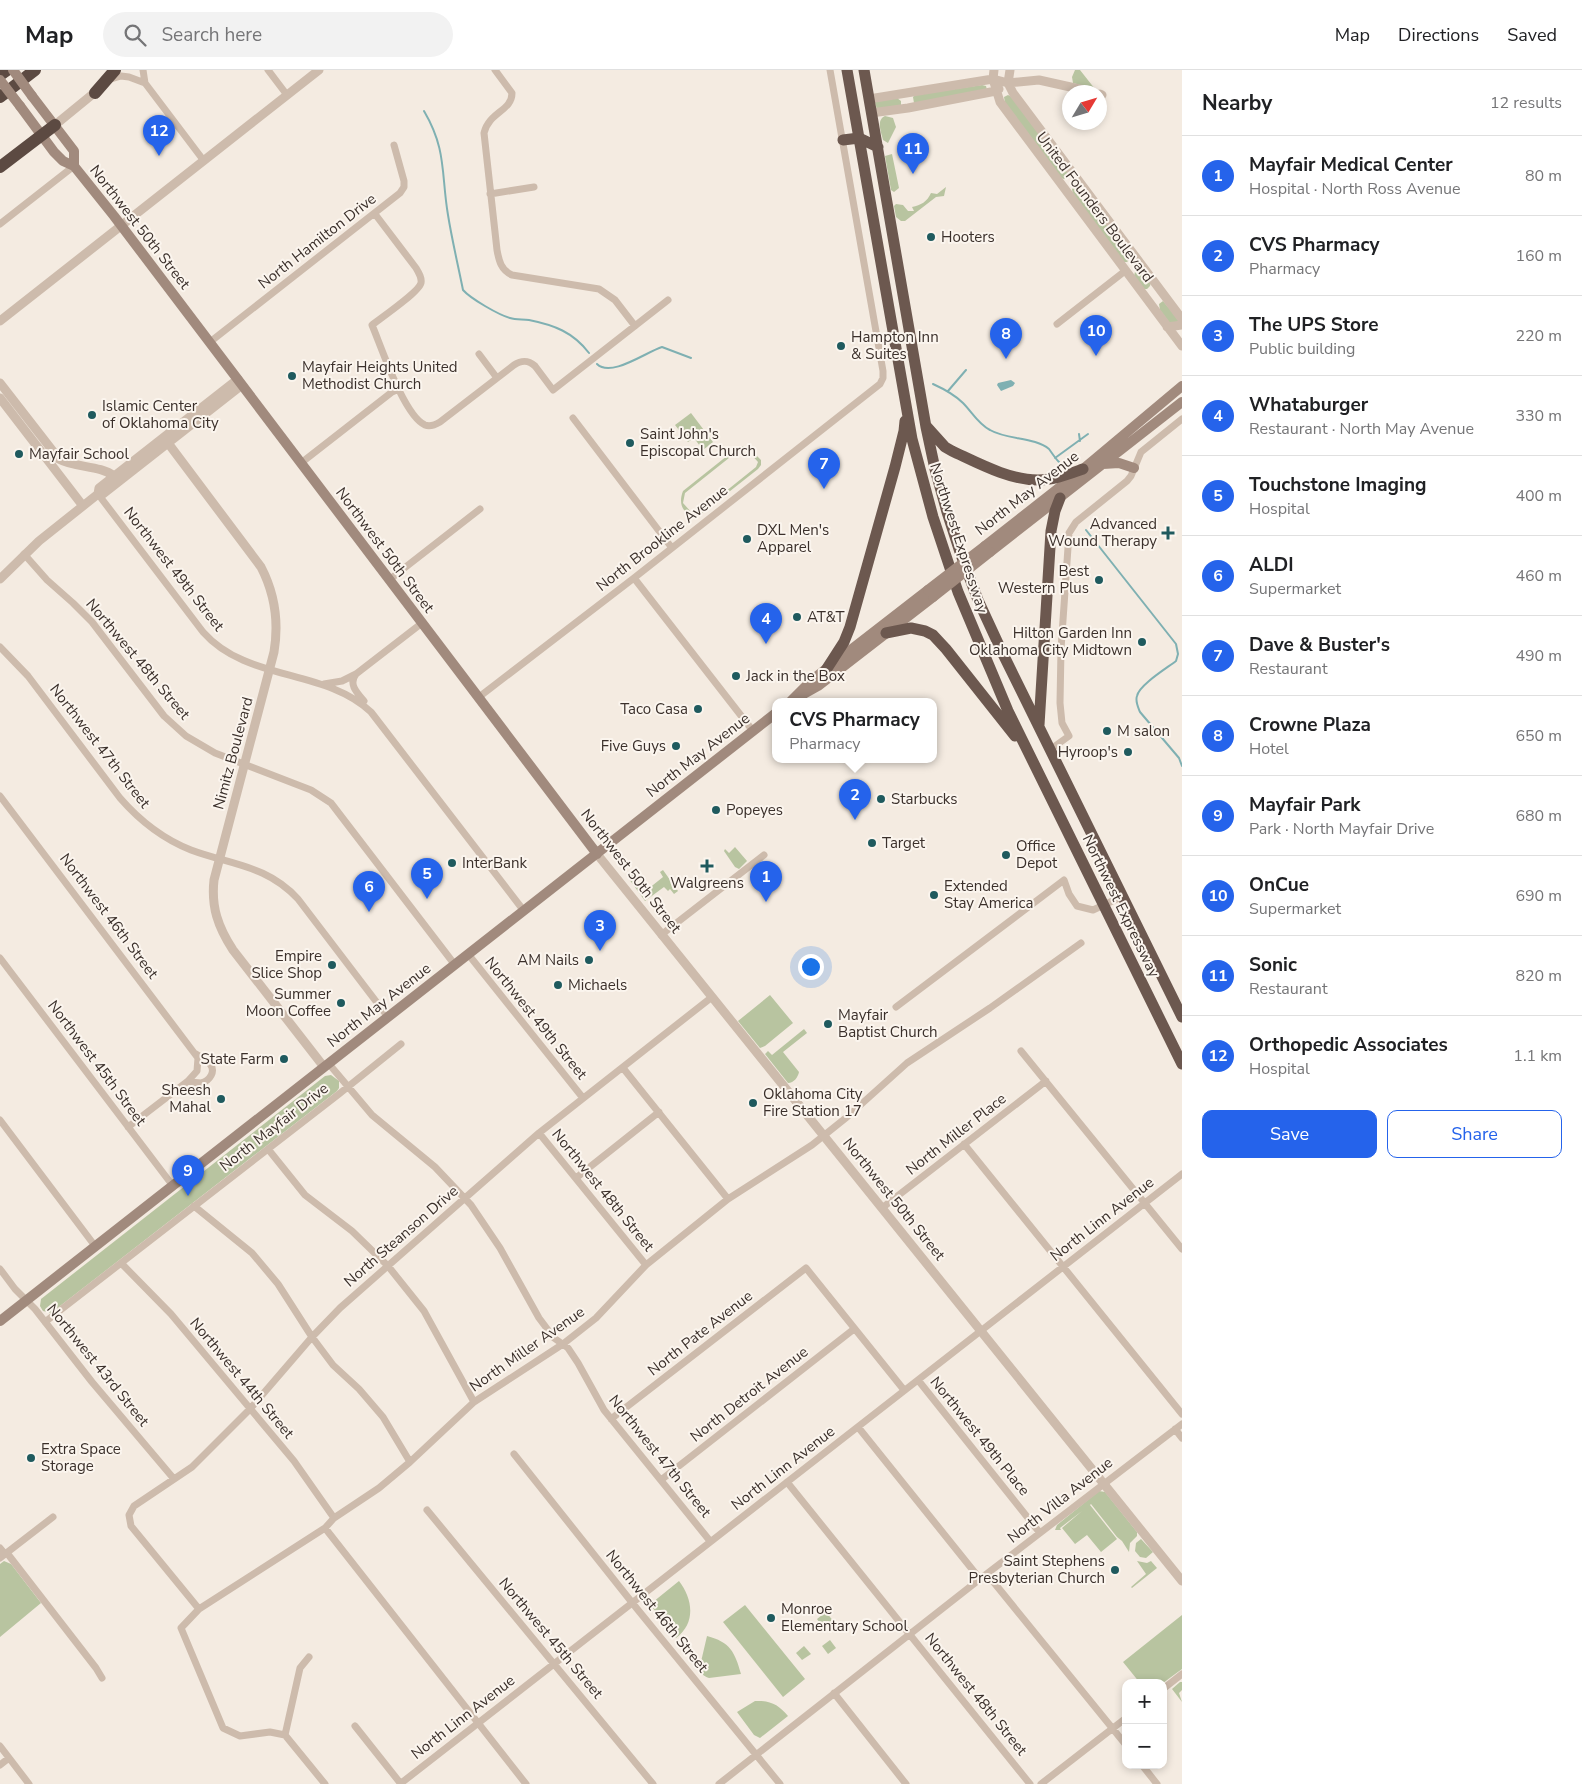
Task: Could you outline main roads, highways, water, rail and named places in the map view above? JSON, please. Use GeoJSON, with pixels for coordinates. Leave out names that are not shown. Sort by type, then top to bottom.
{"type":"FeatureCollection","features":[{"type":"Feature","properties":{"kind":"highway"},"geometry":{"type":"LineString","coordinates":[[0,75],[7,70]]}},
{"type":"Feature","properties":{"kind":"highway"},"geometry":{"type":"LineString","coordinates":[[0,97],[35,70]]}},
{"type":"Feature","properties":{"kind":"highway","name":"Northwest Expressway"},"geometry":{"type":"LineString","coordinates":[[847,70],[912,439],[933,517],[958,592],[986,663],[1182,1064]]}},
{"type":"Feature","properties":{"kind":"highway","name":"Northwest Expressway"},"geometry":{"type":"LineString","coordinates":[[864,70],[926,427],[947,512],[960,552],[978,600],[1182,1017]]}},
{"type":"Feature","properties":{"kind":"highway"},"geometry":{"type":"LineString","coordinates":[[95,93],[113,75]]}},
{"type":"Feature","properties":{"kind":"highway"},"geometry":{"type":"LineString","coordinates":[[852,99],[866,112],[871,113]]}},
{"type":"Feature","properties":{"kind":"highway"},"geometry":{"type":"LineString","coordinates":[[0,167],[55,125]]}},
{"type":"Feature","properties":{"kind":"highway"},"geometry":{"type":"LineString","coordinates":[[842,140],[859,138],[878,147]]}},
{"type":"Feature","properties":{"kind":"highway"},"geometry":{"type":"LineString","coordinates":[[826,670],[839,651],[850,627],[900,449],[904,431],[906,404]]}},
{"type":"Feature","properties":{"kind":"highway"},"geometry":{"type":"LineString","coordinates":[[926,427],[945,447],[952,451],[1001,472],[1025,479],[1050,479],[1084,469]]}},
{"type":"Feature","properties":{"kind":"highway"},"geometry":{"type":"LineString","coordinates":[[1039,726],[1051,530],[1055,510],[1060,498]]}},
{"type":"Feature","properties":{"kind":"highway"},"geometry":{"type":"LineString","coordinates":[[886,633],[911,628],[925,631],[933,636],[946,649],[1026,747]]}},
{"type":"Feature","properties":{"kind":"main road","name":"Northwest 50th Street"},"geometry":{"type":"LineString","coordinates":[[13,70],[74,151],[74,166]]}},
{"type":"Feature","properties":{"kind":"main road","name":"Northwest 50th Street"},"geometry":{"type":"LineString","coordinates":[[0,80],[63,162],[74,166],[121,226],[597,854]]}},
{"type":"Feature","properties":{"kind":"main road","name":"North May Avenue"},"geometry":{"type":"LineString","coordinates":[[795,698],[812,680],[987,549],[1182,386]]}},
{"type":"Feature","properties":{"kind":"main road","name":"North May Avenue"},"geometry":{"type":"LineString","coordinates":[[987,549],[1060,498],[1182,402]]}},
{"type":"Feature","properties":{"kind":"main road"},"geometry":{"type":"LineString","coordinates":[[1102,464],[1119,463],[1134,468]]}},
{"type":"Feature","properties":{"kind":"main road","name":"North May Avenue"},"geometry":{"type":"LineString","coordinates":[[796,698],[818,686],[886,633],[930,593]]}},
{"type":"Feature","properties":{"kind":"main road","name":"North May Avenue"},"geometry":{"type":"LineString","coordinates":[[0,1321],[772,716]]}},
{"type":"Feature","properties":{"kind":"water"},"geometry":{"type":"Polygon","coordinates":[[[1011,380],[1015,383],[1013,386],[1001,391],[997,385],[998,383],[1011,380]]]}},
{"type":"Feature","properties":{"kind":"waterway"},"geometry":{"type":"LineString","coordinates":[[424,111],[440,150],[448,215],[463,290],[478,302],[512,319],[529,320],[562,330],[589,353]]}},
{"type":"Feature","properties":{"kind":"waterway"},"geometry":{"type":"LineString","coordinates":[[597,364],[611,368],[620,366],[662,347],[691,358]]}},
{"type":"Feature","properties":{"kind":"waterway"},"geometry":{"type":"LineString","coordinates":[[948,391],[966,370]]}},
{"type":"Feature","properties":{"kind":"waterway"},"geometry":{"type":"LineString","coordinates":[[933,384],[960,400],[986,427],[1004,436],[1029,440],[1043,445],[1049,449],[1059,462]]}},
{"type":"Feature","properties":{"kind":"waterway"},"geometry":{"type":"LineString","coordinates":[[1079,434],[1080,441]]}},
{"type":"Feature","properties":{"kind":"waterway"},"geometry":{"type":"LineString","coordinates":[[1055,458],[1088,434]]}},
{"type":"Feature","properties":{"kind":"waterway"},"geometry":{"type":"LineString","coordinates":[[1086,530],[1176,644],[1178,654],[1176,661],[1143,687],[1136,700],[1140,712],[1179,758],[1182,766]]}},
{"type":"Feature","properties":{"kind":"place","name":"Orthopedic Associates"},"geometry":{"type":"Point","coordinates":[159,156]}},
{"type":"Feature","properties":{"kind":"place","name":"Sonic"},"geometry":{"type":"Point","coordinates":[913,174]}},
{"type":"Feature","properties":{"kind":"place","name":"Hooters"},"geometry":{"type":"Point","coordinates":[931,237]}},
{"type":"Feature","properties":{"kind":"place","name":"Hampton Inn & Suites"},"geometry":{"type":"Point","coordinates":[841,346]}},
{"type":"Feature","properties":{"kind":"place","name":"OnCue"},"geometry":{"type":"Point","coordinates":[1096,356]}},
{"type":"Feature","properties":{"kind":"place","name":"Crowne Plaza"},"geometry":{"type":"Point","coordinates":[1006,359]}},
{"type":"Feature","properties":{"kind":"place","name":"Mayfair Heights United Methodist Church"},"geometry":{"type":"Point","coordinates":[292,376]}},
{"type":"Feature","properties":{"kind":"place","name":"Islamic Center of Oklahoma City"},"geometry":{"type":"Point","coordinates":[92,415]}},
{"type":"Feature","properties":{"kind":"place","name":"Saint John's Episcopal Church"},"geometry":{"type":"Point","coordinates":[630,443]}},
{"type":"Feature","properties":{"kind":"place","name":"Mayfair School"},"geometry":{"type":"Point","coordinates":[19,454]}},
{"type":"Feature","properties":{"kind":"place","name":"Dave & Buster's"},"geometry":{"type":"Point","coordinates":[824,489]}},
{"type":"Feature","properties":{"kind":"place","name":"Advanced Wound Therapy"},"geometry":{"type":"Point","coordinates":[1168,533]}},
{"type":"Feature","properties":{"kind":"place","name":"DXL Men's Apparel"},"geometry":{"type":"Point","coordinates":[747,539]}},
{"type":"Feature","properties":{"kind":"place","name":"Best Western Plus"},"geometry":{"type":"Point","coordinates":[1099,580]}},
{"type":"Feature","properties":{"kind":"place","name":"AT&T"},"geometry":{"type":"Point","coordinates":[797,617]}},
{"type":"Feature","properties":{"kind":"place","name":"Hilton Garden Inn Oklahoma City Midtown"},"geometry":{"type":"Point","coordinates":[1142,642]}},
{"type":"Feature","properties":{"kind":"place","name":"Whataburger"},"geometry":{"type":"Point","coordinates":[766,644]}},
{"type":"Feature","properties":{"kind":"place","name":"Jack in the Box"},"geometry":{"type":"Point","coordinates":[736,676]}},
{"type":"Feature","properties":{"kind":"place","name":"Taco Casa"},"geometry":{"type":"Point","coordinates":[698,709]}},
{"type":"Feature","properties":{"kind":"place","name":"M salon"},"geometry":{"type":"Point","coordinates":[1107,731]}},
{"type":"Feature","properties":{"kind":"place","name":"Five Guys"},"geometry":{"type":"Point","coordinates":[676,746]}},
{"type":"Feature","properties":{"kind":"place","name":"Hyroop's"},"geometry":{"type":"Point","coordinates":[1128,752]}},
{"type":"Feature","properties":{"kind":"place","name":"Starbucks"},"geometry":{"type":"Point","coordinates":[881,799]}},
{"type":"Feature","properties":{"kind":"place","name":"Popeyes"},"geometry":{"type":"Point","coordinates":[716,810]}},
{"type":"Feature","properties":{"kind":"place","name":"CVS Pharmacy"},"geometry":{"type":"Point","coordinates":[855,820]}},
{"type":"Feature","properties":{"kind":"place","name":"Target"},"geometry":{"type":"Point","coordinates":[872,843]}},
{"type":"Feature","properties":{"kind":"place","name":"Office Depot"},"geometry":{"type":"Point","coordinates":[1006,855]}},
{"type":"Feature","properties":{"kind":"place","name":"InterBank"},"geometry":{"type":"Point","coordinates":[452,863]}},
{"type":"Feature","properties":{"kind":"place","name":"Walgreens"},"geometry":{"type":"Point","coordinates":[707,866]}},
{"type":"Feature","properties":{"kind":"place","name":"Extended Stay America"},"geometry":{"type":"Point","coordinates":[934,895]}},
{"type":"Feature","properties":{"kind":"place","name":"Touchstone Imaging"},"geometry":{"type":"Point","coordinates":[427,899]}},
{"type":"Feature","properties":{"kind":"place","name":"Mayfair Medical Center"},"geometry":{"type":"Point","coordinates":[766,902]}},
{"type":"Feature","properties":{"kind":"place","name":"ALDI"},"geometry":{"type":"Point","coordinates":[369,912]}},
{"type":"Feature","properties":{"kind":"place","name":"The UPS Store"},"geometry":{"type":"Point","coordinates":[600,951]}},
{"type":"Feature","properties":{"kind":"place","name":"AM Nails"},"geometry":{"type":"Point","coordinates":[589,960]}},
{"type":"Feature","properties":{"kind":"place","name":"Empire Slice Shop"},"geometry":{"type":"Point","coordinates":[332,965]}},
{"type":"Feature","properties":{"kind":"place","name":"Michaels"},"geometry":{"type":"Point","coordinates":[558,985]}},
{"type":"Feature","properties":{"kind":"place","name":"Summer Moon Coffee"},"geometry":{"type":"Point","coordinates":[341,1003]}},
{"type":"Feature","properties":{"kind":"place","name":"Mayfair Baptist Church"},"geometry":{"type":"Point","coordinates":[828,1024]}},
{"type":"Feature","properties":{"kind":"place","name":"State Farm"},"geometry":{"type":"Point","coordinates":[284,1059]}},
{"type":"Feature","properties":{"kind":"place","name":"Sheesh Mahal"},"geometry":{"type":"Point","coordinates":[221,1099]}},
{"type":"Feature","properties":{"kind":"place","name":"Oklahoma City Fire Station 17"},"geometry":{"type":"Point","coordinates":[753,1103]}},
{"type":"Feature","properties":{"kind":"place","name":"Mayfair Park"},"geometry":{"type":"Point","coordinates":[188,1196]}},
{"type":"Feature","properties":{"kind":"place","name":"Extra Space Storage"},"geometry":{"type":"Point","coordinates":[31,1458]}},
{"type":"Feature","properties":{"kind":"place","name":"Saint Stephens Presbyterian Church"},"geometry":{"type":"Point","coordinates":[1115,1570]}},
{"type":"Feature","properties":{"kind":"place","name":"Monroe Elementary School"},"geometry":{"type":"Point","coordinates":[771,1618]}}]}
